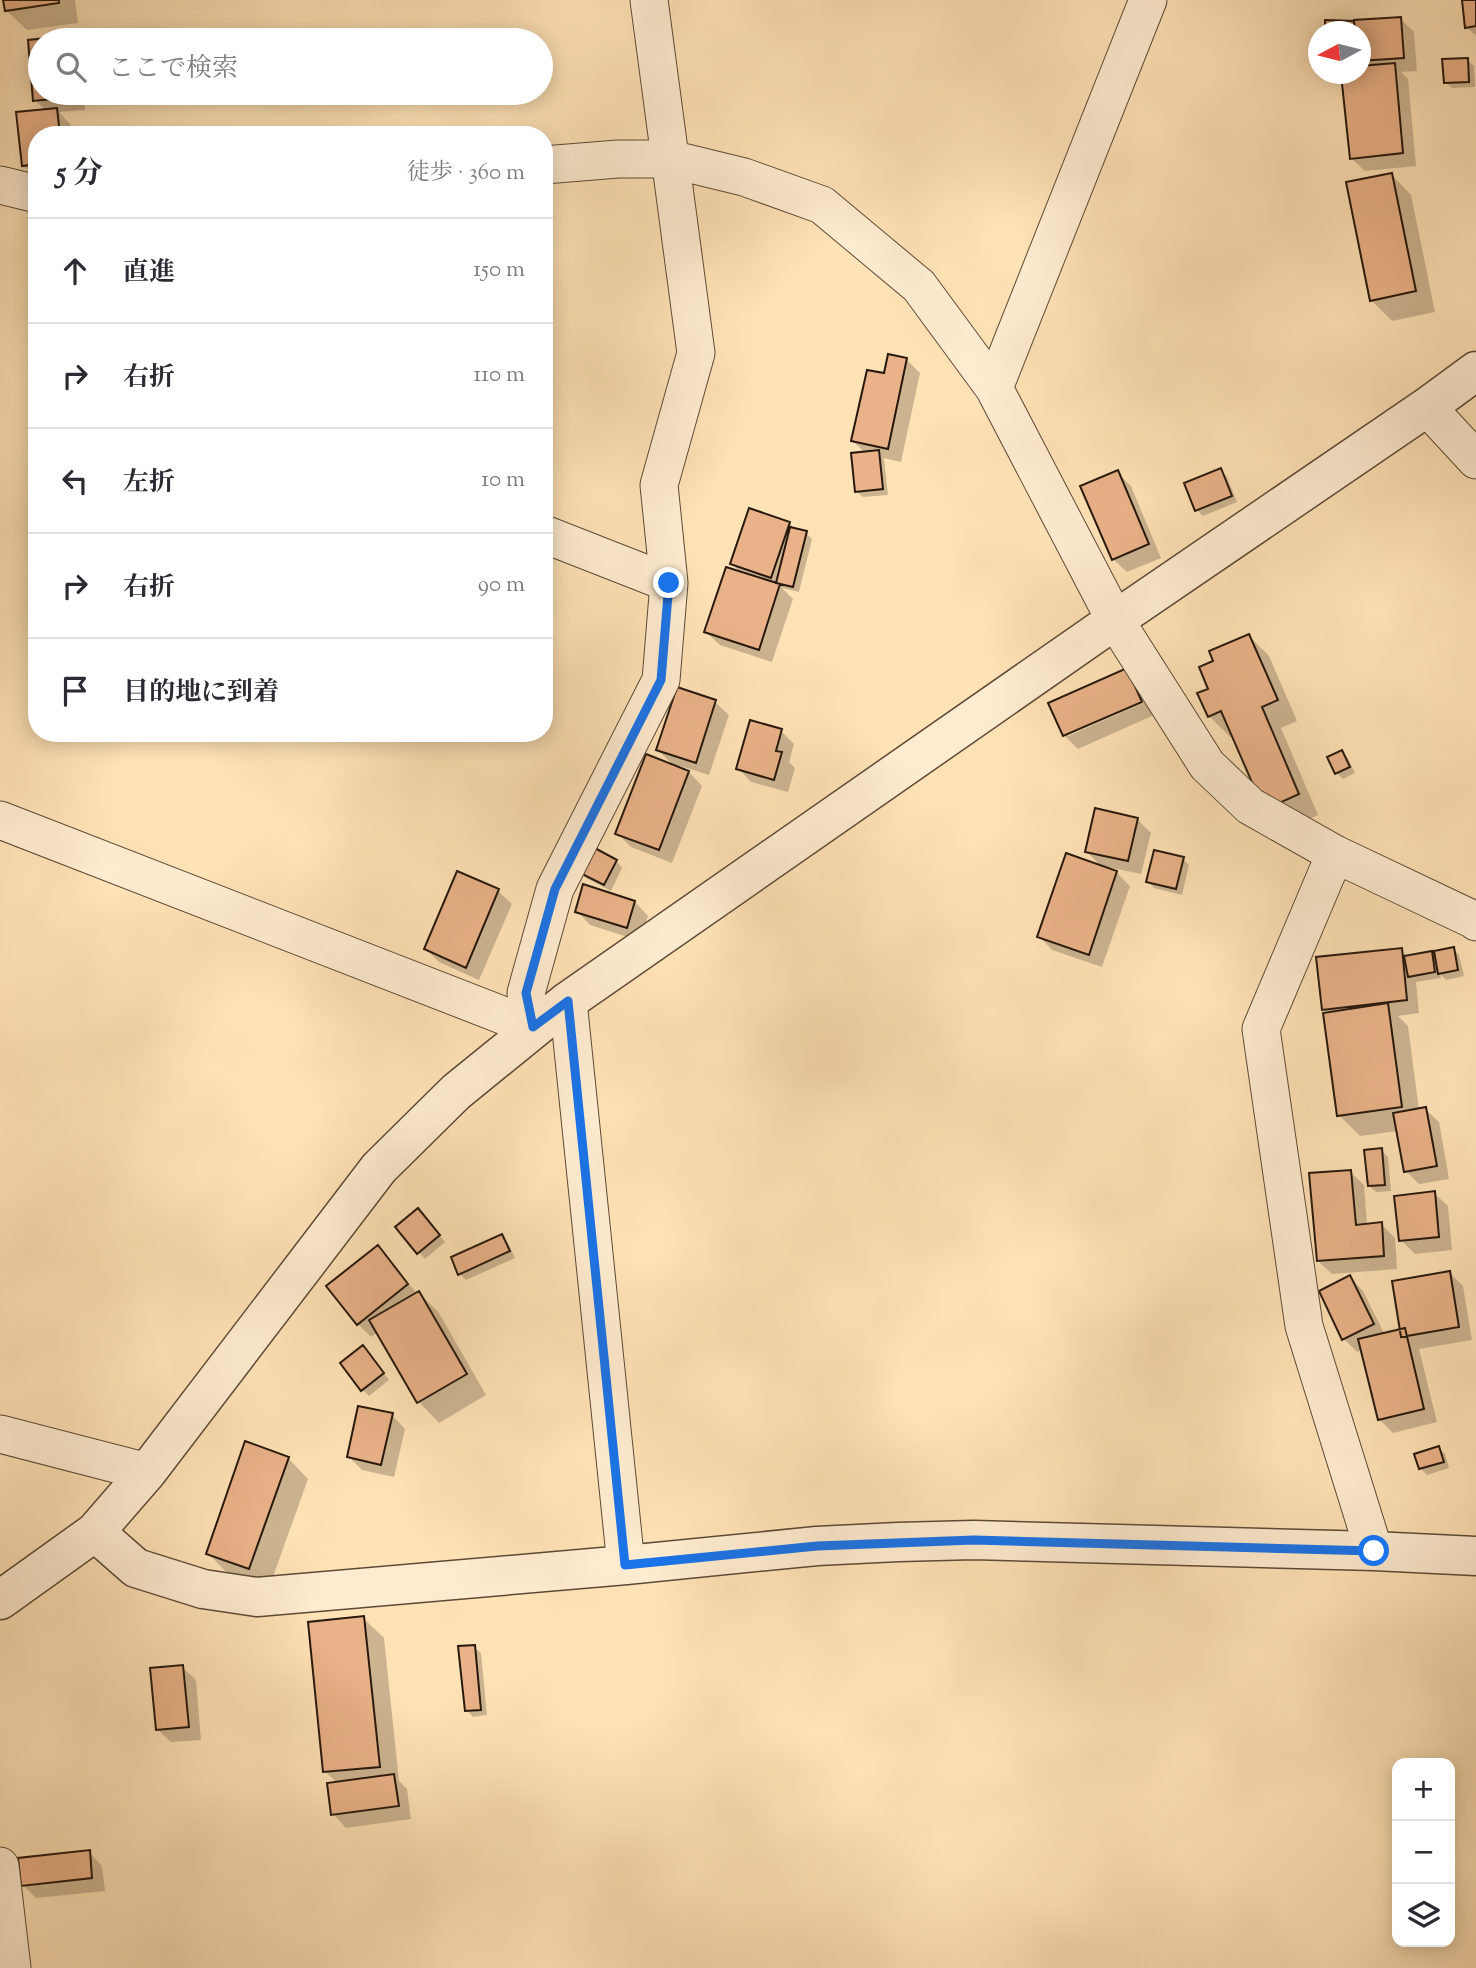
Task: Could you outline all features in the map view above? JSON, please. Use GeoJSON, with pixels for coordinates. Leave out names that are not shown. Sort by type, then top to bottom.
{"type":"FeatureCollection","features":[{"type":"Feature","properties":{"kind":"street"},"geometry":{"type":"LineString","coordinates":[[533,1027],[526,993],[555,889],[661,680],[669,583],[659,485],[696,353],[649,0]]}},
{"type":"Feature","properties":{"kind":"street"},"geometry":{"type":"LineString","coordinates":[[994,388],[1149,0]]}},
{"type":"Feature","properties":{"kind":"street"},"geometry":{"type":"LineString","coordinates":[[553,164],[618,159],[670,159],[744,177],[822,205],[919,286],[994,388],[1115,620],[1207,765],[1250,806],[1335,854],[1476,922]]}},
{"type":"Feature","properties":{"kind":"street"},"geometry":{"type":"LineString","coordinates":[[0,185],[28,192]]}},
{"type":"Feature","properties":{"kind":"street"},"geometry":{"type":"LineString","coordinates":[[0,1600],[95,1532],[147,1472],[379,1168],[456,1092],[533,1027],[1476,371]]}},
{"type":"Feature","properties":{"kind":"street"},"geometry":{"type":"LineString","coordinates":[[1427,407],[1476,460]]}},
{"type":"Feature","properties":{"kind":"street"},"geometry":{"type":"LineString","coordinates":[[553,538],[669,583]]}},
{"type":"Feature","properties":{"kind":"street"},"geometry":{"type":"LineString","coordinates":[[0,820],[533,1027]]}},
{"type":"Feature","properties":{"kind":"street"},"geometry":{"type":"LineString","coordinates":[[1335,854],[1261,1029],[1304,1326],[1374,1551]]}},
{"type":"Feature","properties":{"kind":"street"},"geometry":{"type":"LineString","coordinates":[[568,1001],[625,1565]]}},
{"type":"Feature","properties":{"kind":"street"},"geometry":{"type":"LineString","coordinates":[[0,1434],[147,1472]]}},
{"type":"Feature","properties":{"kind":"street"},"geometry":{"type":"LineString","coordinates":[[95,1532],[136,1569],[203,1589],[257,1597],[817,1546],[974,1540],[1476,1556]]}},
{"type":"Feature","properties":{"kind":"street"},"geometry":{"type":"LineString","coordinates":[[0,1866],[12,1968]]}},
{"type":"Feature","properties":{"kind":"building"},"geometry":{"type":"Polygon","coordinates":[[[3,0],[59,0],[59,3],[5,11],[3,0]]]}},
{"type":"Feature","properties":{"kind":"building"},"geometry":{"type":"Polygon","coordinates":[[[1462,0],[1476,0],[1476,26],[1465,28],[1462,0]]]}},
{"type":"Feature","properties":{"kind":"building"},"geometry":{"type":"Polygon","coordinates":[[[1401,17],[1404,58],[1371,60],[1371,21],[1354,20],[1401,17]]]}},
{"type":"Feature","properties":{"kind":"building"},"geometry":{"type":"Polygon","coordinates":[[[1468,58],[1469,82],[1444,83],[1442,59],[1468,58]]]}},
{"type":"Feature","properties":{"kind":"building"},"geometry":{"type":"Polygon","coordinates":[[[1395,63],[1403,153],[1350,159],[1342,84],[1371,84],[1371,65],[1395,63]]]}},
{"type":"Feature","properties":{"kind":"building"},"geometry":{"type":"Polygon","coordinates":[[[57,108],[59,126],[28,126],[28,165],[22,166],[16,112],[57,108]]]}},
{"type":"Feature","properties":{"kind":"building"},"geometry":{"type":"Polygon","coordinates":[[[1392,173],[1416,291],[1370,301],[1346,182],[1392,173]]]}},
{"type":"Feature","properties":{"kind":"building"},"geometry":{"type":"Polygon","coordinates":[[[888,354],[907,358],[888,449],[851,441],[867,370],[884,373],[888,354]]]}},
{"type":"Feature","properties":{"kind":"building"},"geometry":{"type":"Polygon","coordinates":[[[879,450],[883,489],[855,492],[851,453],[879,450]]]}},
{"type":"Feature","properties":{"kind":"building"},"geometry":{"type":"Polygon","coordinates":[[[1221,468],[1232,496],[1195,511],[1184,483],[1221,468]]]}},
{"type":"Feature","properties":{"kind":"building"},"geometry":{"type":"Polygon","coordinates":[[[1118,470],[1149,544],[1112,560],[1080,486],[1118,470]]]}},
{"type":"Feature","properties":{"kind":"building"},"geometry":{"type":"Polygon","coordinates":[[[749,508],[790,522],[771,578],[730,564],[749,508]]]}},
{"type":"Feature","properties":{"kind":"building"},"geometry":{"type":"Polygon","coordinates":[[[790,527],[807,531],[793,587],[776,583],[790,527]]]}},
{"type":"Feature","properties":{"kind":"building"},"geometry":{"type":"Polygon","coordinates":[[[726,567],[780,584],[759,650],[704,632],[726,567]]]}},
{"type":"Feature","properties":{"kind":"building"},"geometry":{"type":"Polygon","coordinates":[[[1249,634],[1278,700],[1262,707],[1299,794],[1264,810],[1221,711],[1208,717],[1197,693],[1208,689],[1199,667],[1213,661],[1209,651],[1249,634]]]}},
{"type":"Feature","properties":{"kind":"building"},"geometry":{"type":"Polygon","coordinates":[[[1127,668],[1142,702],[1063,736],[1048,703],[1127,668]]]}},
{"type":"Feature","properties":{"kind":"building"},"geometry":{"type":"Polygon","coordinates":[[[677,687],[716,700],[696,763],[656,750],[677,687]]]}},
{"type":"Feature","properties":{"kind":"building"},"geometry":{"type":"Polygon","coordinates":[[[750,720],[782,729],[776,751],[782,752],[774,780],[736,769],[750,720]]]}},
{"type":"Feature","properties":{"kind":"building"},"geometry":{"type":"Polygon","coordinates":[[[1342,750],[1350,767],[1335,774],[1327,757],[1342,750]]]}},
{"type":"Feature","properties":{"kind":"building"},"geometry":{"type":"Polygon","coordinates":[[[646,754],[689,771],[659,850],[615,834],[646,754]]]}},
{"type":"Feature","properties":{"kind":"building"},"geometry":{"type":"Polygon","coordinates":[[[1095,808],[1138,818],[1128,861],[1085,852],[1095,808]]]}},
{"type":"Feature","properties":{"kind":"building"},"geometry":{"type":"Polygon","coordinates":[[[593,847],[617,860],[604,885],[580,873],[593,847]]]}},
{"type":"Feature","properties":{"kind":"building"},"geometry":{"type":"Polygon","coordinates":[[[1154,850],[1184,857],[1176,889],[1146,882],[1154,850]]]}},
{"type":"Feature","properties":{"kind":"building"},"geometry":{"type":"Polygon","coordinates":[[[1066,853],[1117,871],[1089,955],[1037,937],[1066,853]]]}},
{"type":"Feature","properties":{"kind":"building"},"geometry":{"type":"Polygon","coordinates":[[[457,871],[499,889],[466,968],[424,949],[457,871]]]}},
{"type":"Feature","properties":{"kind":"building"},"geometry":{"type":"Polygon","coordinates":[[[583,884],[635,901],[627,928],[575,912],[583,884]]]}},
{"type":"Feature","properties":{"kind":"building"},"geometry":{"type":"Polygon","coordinates":[[[1454,947],[1458,970],[1438,974],[1434,951],[1454,947]]]}},
{"type":"Feature","properties":{"kind":"building"},"geometry":{"type":"Polygon","coordinates":[[[1402,948],[1407,1000],[1322,1010],[1316,957],[1402,948]]]}},
{"type":"Feature","properties":{"kind":"building"},"geometry":{"type":"Polygon","coordinates":[[[1432,951],[1435,972],[1408,977],[1404,956],[1432,951]]]}},
{"type":"Feature","properties":{"kind":"building"},"geometry":{"type":"Polygon","coordinates":[[[1388,1003],[1402,1107],[1337,1116],[1323,1013],[1388,1003]]]}},
{"type":"Feature","properties":{"kind":"building"},"geometry":{"type":"Polygon","coordinates":[[[1426,1107],[1437,1166],[1404,1172],[1393,1113],[1426,1107]]]}},
{"type":"Feature","properties":{"kind":"building"},"geometry":{"type":"Polygon","coordinates":[[[1382,1148],[1385,1185],[1368,1186],[1364,1150],[1382,1148]]]}},
{"type":"Feature","properties":{"kind":"building"},"geometry":{"type":"Polygon","coordinates":[[[1351,1170],[1356,1225],[1382,1222],[1384,1256],[1317,1261],[1309,1173],[1351,1170]]]}},
{"type":"Feature","properties":{"kind":"building"},"geometry":{"type":"Polygon","coordinates":[[[1435,1191],[1439,1237],[1399,1241],[1394,1196],[1435,1191]]]}},
{"type":"Feature","properties":{"kind":"building"},"geometry":{"type":"Polygon","coordinates":[[[418,1208],[440,1235],[417,1254],[395,1227],[418,1208]]]}},
{"type":"Feature","properties":{"kind":"building"},"geometry":{"type":"Polygon","coordinates":[[[502,1234],[510,1251],[458,1275],[451,1257],[502,1234]]]}},
{"type":"Feature","properties":{"kind":"building"},"geometry":{"type":"Polygon","coordinates":[[[378,1245],[408,1284],[357,1325],[326,1286],[378,1245]]]}},
{"type":"Feature","properties":{"kind":"building"},"geometry":{"type":"Polygon","coordinates":[[[1450,1271],[1459,1327],[1401,1337],[1392,1281],[1450,1271]]]}},
{"type":"Feature","properties":{"kind":"building"},"geometry":{"type":"Polygon","coordinates":[[[1350,1275],[1374,1324],[1342,1340],[1319,1291],[1350,1275]]]}},
{"type":"Feature","properties":{"kind":"building"},"geometry":{"type":"Polygon","coordinates":[[[419,1291],[467,1374],[417,1403],[369,1320],[419,1291]]]}},
{"type":"Feature","properties":{"kind":"building"},"geometry":{"type":"Polygon","coordinates":[[[1405,1328],[1424,1409],[1378,1420],[1358,1339],[1405,1328]]]}},
{"type":"Feature","properties":{"kind":"building"},"geometry":{"type":"Polygon","coordinates":[[[363,1345],[384,1373],[361,1391],[340,1363],[363,1345]]]}},
{"type":"Feature","properties":{"kind":"building"},"geometry":{"type":"Polygon","coordinates":[[[358,1406],[393,1413],[381,1465],[347,1457],[358,1406]]]}},
{"type":"Feature","properties":{"kind":"building"},"geometry":{"type":"Polygon","coordinates":[[[245,1441],[289,1457],[249,1569],[206,1554],[245,1441]]]}},
{"type":"Feature","properties":{"kind":"building"},"geometry":{"type":"Polygon","coordinates":[[[1439,1446],[1444,1462],[1419,1469],[1414,1454],[1439,1446]]]}},
{"type":"Feature","properties":{"kind":"building"},"geometry":{"type":"Polygon","coordinates":[[[364,1616],[380,1767],[323,1772],[308,1622],[364,1616]]]}},
{"type":"Feature","properties":{"kind":"building"},"geometry":{"type":"Polygon","coordinates":[[[475,1645],[481,1710],[465,1711],[458,1646],[475,1645]]]}},
{"type":"Feature","properties":{"kind":"building"},"geometry":{"type":"Polygon","coordinates":[[[183,1665],[189,1727],[156,1730],[150,1668],[183,1665]]]}},
{"type":"Feature","properties":{"kind":"building"},"geometry":{"type":"Polygon","coordinates":[[[394,1774],[399,1806],[331,1815],[327,1783],[394,1774]]]}},
{"type":"Feature","properties":{"kind":"building"},"geometry":{"type":"Polygon","coordinates":[[[90,1850],[92,1878],[21,1886],[18,1858],[90,1850]]]}},
{"type":"Feature","properties":{"kind":"route"},"geometry":{"type":"LineString","coordinates":[[669,583],[661,680],[555,889],[526,993],[533,1027],[568,1001],[625,1565],[817,1546],[974,1540],[1374,1551]]}}]}
